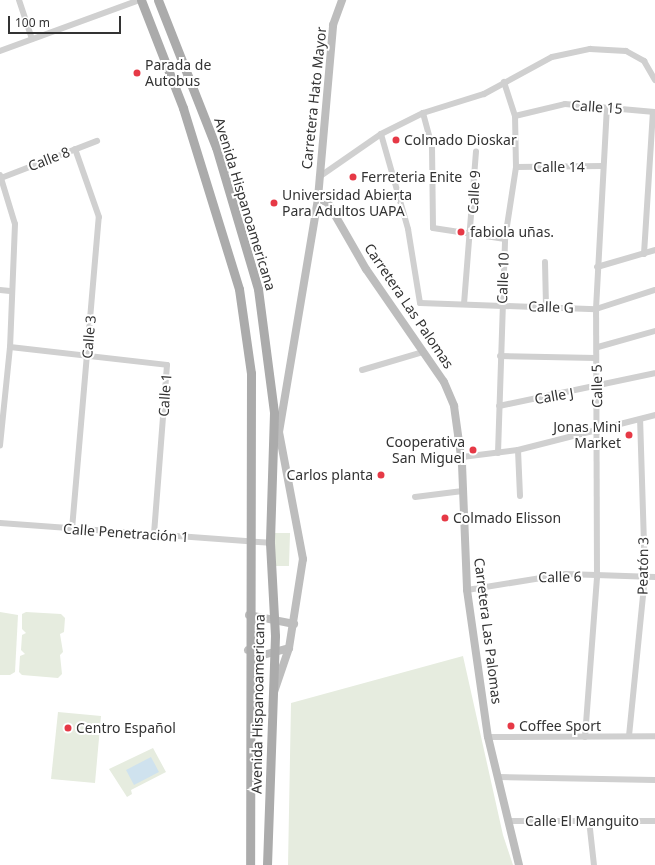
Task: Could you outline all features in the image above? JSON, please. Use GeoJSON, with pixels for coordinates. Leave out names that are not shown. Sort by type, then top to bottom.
{"type":"FeatureCollection","features":[{"type":"Feature","properties":{"kind":"main road","name":"Avenida Hispanoamericana"},"geometry":{"type":"LineString","coordinates":[[140,0],[183,108],[239,289],[251,373],[251,543],[248,616],[250,865]]}},
{"type":"Feature","properties":{"kind":"main road","name":"Avenida Hispanoamericana"},"geometry":{"type":"LineString","coordinates":[[158,0],[216,147],[258,289],[274,412],[270,543],[275,619],[275,653],[267,865]]}},
{"type":"Feature","properties":{"kind":"street"},"geometry":{"type":"LineString","coordinates":[[19,0],[32,39]]}},
{"type":"Feature","properties":{"kind":"street"},"geometry":{"type":"LineString","coordinates":[[0,51],[140,0]]}},
{"type":"Feature","properties":{"kind":"street","name":"Carretera Hato Mayor"},"geometry":{"type":"LineString","coordinates":[[273,694],[289,648],[294,624],[303,559],[279,432],[318,198],[333,25],[342,0]]}},
{"type":"Feature","properties":{"kind":"street"},"geometry":{"type":"LineString","coordinates":[[319,177],[381,134],[422,113],[484,94],[552,57],[590,49],[626,51],[644,61],[653,69],[655,80]]}},
{"type":"Feature","properties":{"kind":"street","name":"Calle 10"},"geometry":{"type":"LineString","coordinates":[[498,453],[505,239],[516,167],[515,116],[504,82]]}},
{"type":"Feature","properties":{"kind":"street","name":"Calle 15"},"geometry":{"type":"LineString","coordinates":[[515,116],[565,104],[654,112]]}},
{"type":"Feature","properties":{"kind":"street","name":"Calle 5"},"geometry":{"type":"LineString","coordinates":[[585,737],[597,577],[598,432],[596,358],[598,348],[596,308],[602,166],[608,107]]}},
{"type":"Feature","properties":{"kind":"street"},"geometry":{"type":"LineString","coordinates":[[644,254],[654,112]]}},
{"type":"Feature","properties":{"kind":"street"},"geometry":{"type":"LineString","coordinates":[[422,113],[432,153],[433,228],[505,239]]}},
{"type":"Feature","properties":{"kind":"street","name":"Calle G"},"geometry":{"type":"LineString","coordinates":[[381,134],[408,229],[420,303],[596,308],[655,290]]}},
{"type":"Feature","properties":{"kind":"street","name":"Calle 8"},"geometry":{"type":"LineString","coordinates":[[0,177],[97,141]]}},
{"type":"Feature","properties":{"kind":"street","name":"Calle 3"},"geometry":{"type":"LineString","coordinates":[[72,529],[88,355],[99,211],[75,149]]}},
{"type":"Feature","properties":{"kind":"street","name":"Calle 9"},"geometry":{"type":"LineString","coordinates":[[464,304],[471,235],[476,151]]}},
{"type":"Feature","properties":{"kind":"street","name":"Calle 14"},"geometry":{"type":"LineString","coordinates":[[516,167],[602,166]]}},
{"type":"Feature","properties":{"kind":"street"},"geometry":{"type":"LineString","coordinates":[[0,177],[15,224],[10,291],[10,347],[0,445]]}},
{"type":"Feature","properties":{"kind":"street","name":"Carretera Las Palomas"},"geometry":{"type":"LineString","coordinates":[[318,198],[328,203],[366,269],[444,382],[454,406],[462,457],[467,590],[488,737],[499,777],[519,865]]}},
{"type":"Feature","properties":{"kind":"street"},"geometry":{"type":"LineString","coordinates":[[598,267],[655,250]]}},
{"type":"Feature","properties":{"kind":"street"},"geometry":{"type":"LineString","coordinates":[[545,262],[546,307]]}},
{"type":"Feature","properties":{"kind":"street"},"geometry":{"type":"LineString","coordinates":[[0,290],[10,291]]}},
{"type":"Feature","properties":{"kind":"street"},"geometry":{"type":"LineString","coordinates":[[598,348],[655,332]]}},
{"type":"Feature","properties":{"kind":"street","name":"Calle 1"},"geometry":{"type":"LineString","coordinates":[[10,347],[88,355],[167,367],[154,534]]}},
{"type":"Feature","properties":{"kind":"street"},"geometry":{"type":"LineString","coordinates":[[362,370],[424,352]]}},
{"type":"Feature","properties":{"kind":"street"},"geometry":{"type":"LineString","coordinates":[[500,356],[596,358]]}},
{"type":"Feature","properties":{"kind":"street","name":"Calle J"},"geometry":{"type":"LineString","coordinates":[[499,406],[596,388],[655,373]]}},
{"type":"Feature","properties":{"kind":"street"},"geometry":{"type":"LineString","coordinates":[[462,457],[518,450],[598,432],[655,415]]}},
{"type":"Feature","properties":{"kind":"street","name":"Peatón 3"},"geometry":{"type":"LineString","coordinates":[[629,736],[645,576],[640,420]]}},
{"type":"Feature","properties":{"kind":"street"},"geometry":{"type":"LineString","coordinates":[[518,450],[520,496]]}},
{"type":"Feature","properties":{"kind":"street"},"geometry":{"type":"LineString","coordinates":[[415,497],[464,491]]}},
{"type":"Feature","properties":{"kind":"street","name":"Calle Penetración 1"},"geometry":{"type":"LineString","coordinates":[[0,523],[154,534],[251,543]]}},
{"type":"Feature","properties":{"kind":"street"},"geometry":{"type":"LineString","coordinates":[[251,543],[270,543]]}},
{"type":"Feature","properties":{"kind":"street","name":"Calle 6"},"geometry":{"type":"LineString","coordinates":[[467,590],[552,576],[655,577]]}},
{"type":"Feature","properties":{"kind":"street"},"geometry":{"type":"LineString","coordinates":[[248,616],[275,619],[294,624]]}},
{"type":"Feature","properties":{"kind":"street"},"geometry":{"type":"LineString","coordinates":[[248,650],[256,654],[275,653],[289,648]]}},
{"type":"Feature","properties":{"kind":"street"},"geometry":{"type":"LineString","coordinates":[[488,737],[655,736]]}},
{"type":"Feature","properties":{"kind":"street"},"geometry":{"type":"LineString","coordinates":[[499,777],[655,780]]}},
{"type":"Feature","properties":{"kind":"street"},"geometry":{"type":"LineString","coordinates":[[589,820],[594,865]]}},
{"type":"Feature","properties":{"kind":"street","name":"Calle El Manguito"},"geometry":{"type":"LineString","coordinates":[[509,821],[655,821]]}},
{"type":"Feature","properties":{"kind":"shaded area"},"geometry":{"type":"Polygon","coordinates":[[[275,533],[290,533],[289,566],[275,566],[275,533]]]}},
{"type":"Feature","properties":{"kind":"shaded area"},"geometry":{"type":"Polygon","coordinates":[[[0,612],[18,615],[15,672],[10,675],[0,675],[0,612]]]}},
{"type":"Feature","properties":{"kind":"shaded area"},"geometry":{"type":"Polygon","coordinates":[[[26,612],[61,614],[65,618],[64,632],[60,634],[63,652],[60,655],[62,674],[58,678],[22,675],[19,672],[20,656],[25,654],[21,650],[22,635],[26,633],[22,629],[22,614],[26,612]]]}},
{"type":"Feature","properties":{"kind":"shaded area"},"geometry":{"type":"Polygon","coordinates":[[[463,656],[503,835],[513,865],[288,865],[291,703],[463,656]]]}},
{"type":"Feature","properties":{"kind":"shaded area"},"geometry":{"type":"Polygon","coordinates":[[[58,712],[101,716],[95,783],[51,779],[58,712]]]}},
{"type":"Feature","properties":{"kind":"shaded area"},"geometry":{"type":"Polygon","coordinates":[[[153,748],[166,772],[131,790],[132,794],[127,797],[109,769],[153,748]]]}},
{"type":"Feature","properties":{"kind":"water"},"geometry":{"type":"Polygon","coordinates":[[[151,757],[159,772],[134,785],[126,770],[151,757]]]}},
{"type":"Feature","properties":{"kind":"place","name":"Parada de Autobus"},"geometry":{"type":"Point","coordinates":[137,73]}},
{"type":"Feature","properties":{"kind":"place","name":"Colmado Dioskar"},"geometry":{"type":"Point","coordinates":[396,140]}},
{"type":"Feature","properties":{"kind":"place","name":"Ferreteria Enite"},"geometry":{"type":"Point","coordinates":[353,177]}},
{"type":"Feature","properties":{"kind":"place","name":"Universidad Abierta Para Adultos UAPA"},"geometry":{"type":"Point","coordinates":[274,203]}},
{"type":"Feature","properties":{"kind":"place","name":"fabiola uñas."},"geometry":{"type":"Point","coordinates":[461,232]}},
{"type":"Feature","properties":{"kind":"place","name":"Jonas Mini Market"},"geometry":{"type":"Point","coordinates":[629,435]}},
{"type":"Feature","properties":{"kind":"place","name":"Cooperativa San Miguel"},"geometry":{"type":"Point","coordinates":[473,450]}},
{"type":"Feature","properties":{"kind":"place","name":"Carlos planta"},"geometry":{"type":"Point","coordinates":[381,475]}},
{"type":"Feature","properties":{"kind":"place","name":"Colmado Elisson"},"geometry":{"type":"Point","coordinates":[445,518]}},
{"type":"Feature","properties":{"kind":"place","name":"Coffee Sport"},"geometry":{"type":"Point","coordinates":[511,726]}},
{"type":"Feature","properties":{"kind":"place","name":"Centro Español"},"geometry":{"type":"Point","coordinates":[68,728]}}]}
